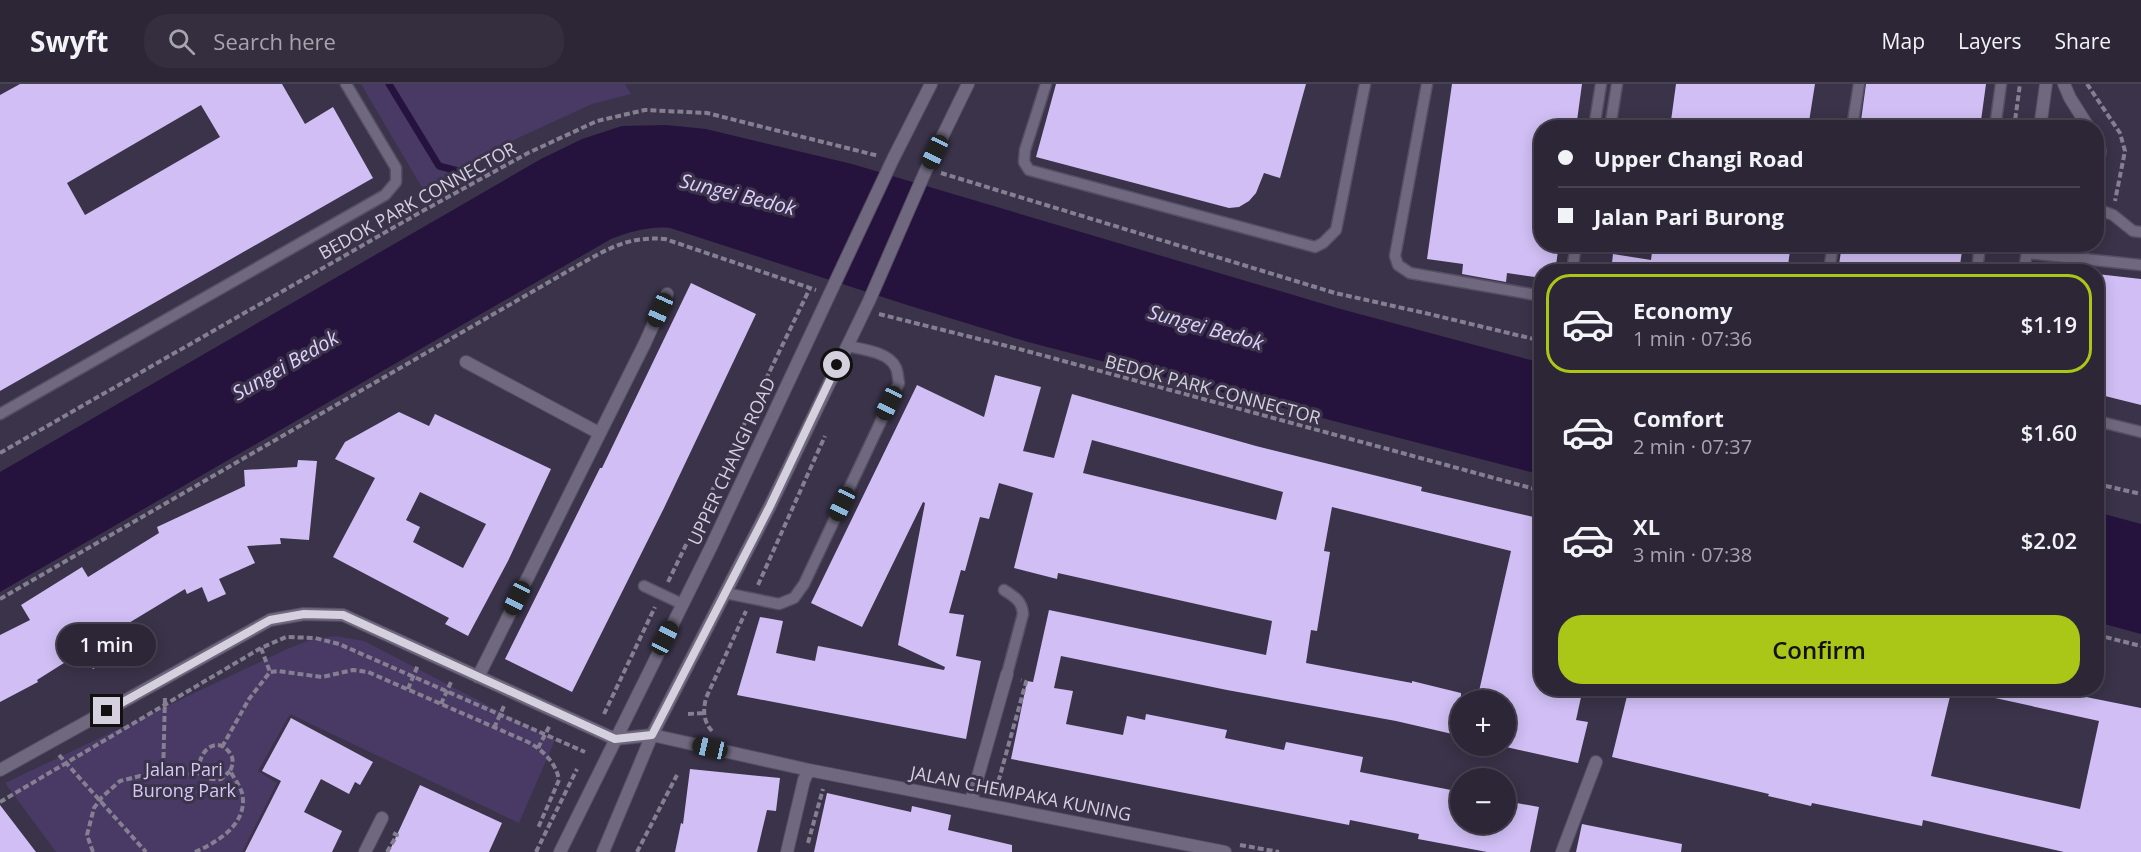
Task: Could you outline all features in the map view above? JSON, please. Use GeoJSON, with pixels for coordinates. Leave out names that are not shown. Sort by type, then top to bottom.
{"type":"FeatureCollection","features":[{"type":"Feature","properties":{"kind":"street","name":"UPPER CHANGI ROAD"},"geometry":{"type":"LineString","coordinates":[[560,852],[682,604],[886,161],[931,84]]}},
{"type":"Feature","properties":{"kind":"street"},"geometry":{"type":"LineString","coordinates":[[603,852],[652,735],[770,506],[869,301],[924,176],[969,84]]}},
{"type":"Feature","properties":{"kind":"street"},"geometry":{"type":"LineString","coordinates":[[2041,120],[2046,84]]}},
{"type":"Feature","properties":{"kind":"street"},"geometry":{"type":"LineString","coordinates":[[2064,84],[2084,120]]}},
{"type":"Feature","properties":{"kind":"street"},"geometry":{"type":"LineString","coordinates":[[478,677],[645,343],[667,294]]}},
{"type":"Feature","properties":{"kind":"street"},"geometry":{"type":"LineString","coordinates":[[465,362],[599,433]]}},
{"type":"Feature","properties":{"kind":"street"},"geometry":{"type":"LineString","coordinates":[[0,770],[270,620],[304,614],[343,615],[615,739]]}},
{"type":"Feature","properties":{"kind":"street"},"geometry":{"type":"LineString","coordinates":[[973,796],[1007,675]]}},
{"type":"Feature","properties":{"kind":"street","name":"JALAN CHEMPAKA KUNING"},"geometry":{"type":"LineString","coordinates":[[615,739],[652,735],[809,770],[973,796],[1225,852]]}},
{"type":"Feature","properties":{"kind":"street"},"geometry":{"type":"LineString","coordinates":[[1562,852],[1596,762]]}},
{"type":"Feature","properties":{"kind":"street"},"geometry":{"type":"LineString","coordinates":[[787,852],[804,780],[809,770]]}},
{"type":"Feature","properties":{"kind":"street"},"geometry":{"type":"LineString","coordinates":[[365,852],[382,818]]}},
{"type":"Feature","properties":{"kind":"lane"},"geometry":{"type":"LineString","coordinates":[[0,414],[385,195],[396,182],[396,168],[346,84]]}},
{"type":"Feature","properties":{"kind":"lane"},"geometry":{"type":"LineString","coordinates":[[1046,84],[1025,150],[1024,162],[1029,170],[1315,247],[1323,243],[1336,230],[1365,84]]}},
{"type":"Feature","properties":{"kind":"lane"},"geometry":{"type":"LineString","coordinates":[[1427,84],[1395,256],[1398,265],[1410,273],[1534,295]]}},
{"type":"Feature","properties":{"kind":"lane"},"geometry":{"type":"LineString","coordinates":[[1595,120],[1601,84]]}},
{"type":"Feature","properties":{"kind":"lane"},"geometry":{"type":"LineString","coordinates":[[1611,120],[1617,84]]}},
{"type":"Feature","properties":{"kind":"lane"},"geometry":{"type":"LineString","coordinates":[[1853,120],[1859,84]]}},
{"type":"Feature","properties":{"kind":"lane"},"geometry":{"type":"LineString","coordinates":[[1996,120],[2001,84]]}},
{"type":"Feature","properties":{"kind":"lane"},"geometry":{"type":"LineString","coordinates":[[2104,212],[2113,215],[2133,231],[2141,232]]}},
{"type":"Feature","properties":{"kind":"lane"},"geometry":{"type":"LineString","coordinates":[[2049,252],[2141,265]]}},
{"type":"Feature","properties":{"kind":"lane"},"geometry":{"type":"LineString","coordinates":[[725,593],[779,604],[794,598],[804,584],[898,383],[896,368],[890,359],[847,346]]}},
{"type":"Feature","properties":{"kind":"lane"},"geometry":{"type":"LineString","coordinates":[[2104,423],[2141,432]]}},
{"type":"Feature","properties":{"kind":"lane"},"geometry":{"type":"LineString","coordinates":[[644,586],[682,604]]}},
{"type":"Feature","properties":{"kind":"lane"},"geometry":{"type":"LineString","coordinates":[[1004,590],[1018,598],[1023,614],[1007,675]]}},
{"type":"Feature","properties":{"kind":"path"},"geometry":{"type":"LineString","coordinates":[[2015,120],[2020,84]]}},
{"type":"Feature","properties":{"kind":"path","name":"BEDOK PARK CONNECTOR"},"geometry":{"type":"LineString","coordinates":[[0,453],[429,208],[528,153],[597,120],[645,110],[706,113],[886,161]]}},
{"type":"Feature","properties":{"kind":"path"},"geometry":{"type":"LineString","coordinates":[[939,172],[1335,293],[1534,340]]}},
{"type":"Feature","properties":{"kind":"path"},"geometry":{"type":"LineString","coordinates":[[0,599],[618,244],[644,237],[665,239],[819,291],[828,286]]}},
{"type":"Feature","properties":{"kind":"path"},"geometry":{"type":"LineString","coordinates":[[604,714],[810,288]]}},
{"type":"Feature","properties":{"kind":"path","name":"BEDOK PARK CONNECTOR"},"geometry":{"type":"LineString","coordinates":[[874,322],[878,313],[1534,488]]}},
{"type":"Feature","properties":{"kind":"path"},"geometry":{"type":"LineString","coordinates":[[715,733],[709,729],[704,713],[706,698],[829,425]]}},
{"type":"Feature","properties":{"kind":"path"},"geometry":{"type":"LineString","coordinates":[[2104,486],[2141,494]]}},
{"type":"Feature","properties":{"kind":"path"},"geometry":{"type":"LineString","coordinates":[[254,629],[270,672]]}},
{"type":"Feature","properties":{"kind":"path"},"geometry":{"type":"LineString","coordinates":[[0,802],[261,648],[286,637],[315,638],[339,644],[585,752]]}},
{"type":"Feature","properties":{"kind":"path"},"geometry":{"type":"LineString","coordinates":[[2104,637],[2141,646]]}},
{"type":"Feature","properties":{"kind":"path"},"geometry":{"type":"LineString","coordinates":[[441,704],[457,668]]}},
{"type":"Feature","properties":{"kind":"path"},"geometry":{"type":"LineString","coordinates":[[222,747],[249,699],[270,672],[322,677],[353,670],[368,672],[538,748],[554,766],[559,780],[538,828]]}},
{"type":"Feature","properties":{"kind":"path"},"geometry":{"type":"LineString","coordinates":[[973,796],[994,794],[1026,682],[1007,675]]}},
{"type":"Feature","properties":{"kind":"path"},"geometry":{"type":"LineString","coordinates":[[408,689],[413,676]]}},
{"type":"Feature","properties":{"kind":"path"},"geometry":{"type":"LineString","coordinates":[[163,777],[165,678]]}},
{"type":"Feature","properties":{"kind":"path"},"geometry":{"type":"LineString","coordinates":[[494,728],[511,692]]}},
{"type":"Feature","properties":{"kind":"path"},"geometry":{"type":"LineString","coordinates":[[538,748],[556,713]]}},
{"type":"Feature","properties":{"kind":"path"},"geometry":{"type":"LineString","coordinates":[[688,714],[704,713]]}},
{"type":"Feature","properties":{"kind":"path"},"geometry":{"type":"LineString","coordinates":[[49,743],[146,852]]}},
{"type":"Feature","properties":{"kind":"path"},"geometry":{"type":"LineString","coordinates":[[212,747],[222,747],[232,758],[230,771],[217,780],[208,778],[199,763],[202,753],[212,747]]}},
{"type":"Feature","properties":{"kind":"path"},"geometry":{"type":"LineString","coordinates":[[536,852],[577,769]]}},
{"type":"Feature","properties":{"kind":"path"},"geometry":{"type":"LineString","coordinates":[[195,852],[237,824],[242,808],[242,792],[230,771]]}},
{"type":"Feature","properties":{"kind":"path"},"geometry":{"type":"LineString","coordinates":[[93,852],[89,843],[88,826],[94,808],[115,786],[129,778],[148,775],[163,777],[203,773]]}},
{"type":"Feature","properties":{"kind":"path"},"geometry":{"type":"LineString","coordinates":[[637,852],[677,775]]}},
{"type":"Feature","properties":{"kind":"path"},"geometry":{"type":"LineString","coordinates":[[806,852],[824,786]]}},
{"type":"Feature","properties":{"kind":"path"},"geometry":{"type":"LineString","coordinates":[[210,844],[212,852]]}},
{"type":"Feature","properties":{"kind":"path"},"geometry":{"type":"LineString","coordinates":[[1238,844],[1279,852]]}},
{"type":"Feature","properties":{"kind":"green space"},"geometry":{"type":"Polygon","coordinates":[[[361,84],[625,84],[631,94],[592,104],[518,138],[424,191],[361,84]]]}},
{"type":"Feature","properties":{"kind":"green space","name":"Jalan Pari Burong Park"},"geometry":{"type":"Polygon","coordinates":[[[336,636],[364,641],[555,740],[519,823],[290,714],[258,771],[277,783],[242,852],[56,852],[5,783],[287,649],[313,639],[336,636]]]}},
{"type":"Feature","properties":{"kind":"water","name":"Sungei Bedok"},"geometry":{"type":"Polygon","coordinates":[[[666,125],[706,129],[852,164],[1337,308],[1534,361],[1534,473],[1028,342],[670,228],[655,228],[611,239],[0,592],[0,472],[541,159],[582,139],[622,126],[666,125]]]}},
{"type":"Feature","properties":{"kind":"water"},"geometry":{"type":"Polygon","coordinates":[[[2104,514],[2141,524],[2141,634],[2104,624],[2104,514]]]}},
{"type":"Feature","properties":{"kind":"building"},"geometry":{"type":"Polygon","coordinates":[[[20,84],[282,84],[305,124],[333,107],[373,178],[0,391],[0,95],[20,84]],[[201,105],[67,183],[85,215],[220,137],[201,105]]]}},
{"type":"Feature","properties":{"kind":"building"},"geometry":{"type":"Polygon","coordinates":[[[1056,84],[1306,84],[1280,178],[1264,173],[1256,193],[1249,201],[1239,207],[1229,208],[1036,157],[1056,84]]]}},
{"type":"Feature","properties":{"kind":"building"},"geometry":{"type":"Polygon","coordinates":[[[1452,84],[1582,84],[1577,120],[1534,120],[1534,252],[1558,252],[1556,264],[1534,264],[1534,277],[1507,273],[1506,282],[1462,274],[1463,264],[1427,259],[1452,84]]]}},
{"type":"Feature","properties":{"kind":"building"},"geometry":{"type":"Polygon","coordinates":[[[1676,84],[1815,84],[1809,120],[1671,120],[1676,84]]]}},
{"type":"Feature","properties":{"kind":"building"},"geometry":{"type":"Polygon","coordinates":[[[1866,84],[1986,84],[1981,120],[1861,120],[1866,84]]]}},
{"type":"Feature","properties":{"kind":"building"},"geometry":{"type":"Polygon","coordinates":[[[1652,252],[1790,252],[1788,264],[1612,264],[1613,254],[1651,260],[1652,252]]]}},
{"type":"Feature","properties":{"kind":"building"},"geometry":{"type":"Polygon","coordinates":[[[1841,252],[1962,252],[1960,264],[1839,264],[1841,252]]]}},
{"type":"Feature","properties":{"kind":"building"},"geometry":{"type":"Polygon","coordinates":[[[2104,275],[2141,279],[2141,405],[2104,396],[2104,275]]]}},
{"type":"Feature","properties":{"kind":"building"},"geometry":{"type":"Polygon","coordinates":[[[691,283],[756,314],[664,508],[572,692],[505,659],[602,468],[691,283]]]}},
{"type":"Feature","properties":{"kind":"building"},"geometry":{"type":"Polygon","coordinates":[[[995,375],[1041,387],[1023,451],[1054,458],[1072,394],[1256,446],[1422,487],[1421,491],[1534,517],[1534,696],[1581,696],[1576,720],[1588,722],[1578,763],[1516,749],[1516,690],[1479,690],[1511,551],[1332,507],[1324,551],[1330,552],[1317,631],[1311,630],[1306,663],[1412,683],[1412,681],[1450,690],[1450,733],[1061,656],[1054,688],[1073,691],[1066,724],[1123,735],[1127,716],[1145,720],[1146,714],[1227,730],[1225,738],[1284,750],[1286,742],[1363,757],[1360,772],[1450,790],[1450,834],[1516,834],[1516,803],[1539,807],[1530,852],[1487,852],[1418,839],[1419,834],[1350,820],[1349,825],[1011,759],[1027,681],[1033,682],[1049,610],[1266,655],[1272,621],[1058,573],[1057,579],[1014,568],[1033,493],[999,483],[989,519],[980,517],[965,571],[961,570],[949,613],[964,615],[956,656],[981,661],[966,739],[737,695],[760,617],[783,621],[776,653],[815,661],[818,646],[944,670],[945,667],[898,645],[925,503],[923,502],[862,627],[811,603],[917,385],[984,417],[995,375]],[[1092,440],[1083,473],[1276,520],[1283,492],[1092,440]]]}},
{"type":"Feature","properties":{"kind":"building"},"geometry":{"type":"Polygon","coordinates":[[[399,412],[429,426],[435,414],[551,469],[508,561],[468,636],[445,624],[449,618],[333,557],[375,478],[335,459],[345,442],[399,412]],[[420,492],[406,520],[420,527],[413,542],[463,568],[486,524],[420,492]]]}},
{"type":"Feature","properties":{"kind":"building"},"geometry":{"type":"Polygon","coordinates":[[[298,460],[317,461],[309,540],[280,538],[281,544],[247,546],[255,563],[219,579],[226,594],[208,602],[202,587],[187,594],[185,589],[109,635],[120,653],[93,669],[83,651],[37,680],[38,682],[0,702],[0,635],[30,620],[21,605],[82,567],[88,577],[159,533],[157,527],[245,486],[244,470],[297,467],[298,460]]]}},
{"type":"Feature","properties":{"kind":"building"},"geometry":{"type":"Polygon","coordinates":[[[1627,696],[1950,696],[1931,776],[2080,809],[2099,721],[1986,696],[2086,696],[2141,708],[2141,852],[2064,852],[1923,820],[1922,826],[1812,803],[1811,806],[1612,757],[1627,696]]]}},
{"type":"Feature","properties":{"kind":"building"},"geometry":{"type":"Polygon","coordinates":[[[291,718],[373,762],[360,785],[355,782],[349,794],[321,779],[304,812],[342,831],[332,852],[245,852],[281,781],[262,771],[291,718]]]}},
{"type":"Feature","properties":{"kind":"building"},"geometry":{"type":"Polygon","coordinates":[[[690,769],[780,778],[776,811],[767,810],[757,852],[675,852],[681,823],[683,824],[690,769]]]}},
{"type":"Feature","properties":{"kind":"building"},"geometry":{"type":"Polygon","coordinates":[[[420,785],[502,823],[489,852],[389,852],[420,785]]]}},
{"type":"Feature","properties":{"kind":"building"},"geometry":{"type":"Polygon","coordinates":[[[827,793],[911,812],[912,806],[951,815],[948,830],[1012,845],[1012,852],[814,852],[827,793]]]}},
{"type":"Feature","properties":{"kind":"building"},"geometry":{"type":"Polygon","coordinates":[[[0,805],[36,852],[0,852],[0,805]]]}},
{"type":"Feature","properties":{"kind":"building"},"geometry":{"type":"Polygon","coordinates":[[[1582,824],[1682,844],[1681,852],[1576,852],[1582,824]]]}},
{"type":"Feature","properties":{"kind":"waterway"},"geometry":{"type":"LineString","coordinates":[[389,84],[439,166],[458,171]]}},
{"type":"Feature","properties":{"kind":"route"},"geometry":{"type":"LineString","coordinates":[[107,711],[270,620],[304,614],[343,615],[615,739],[652,735],[770,506],[837,365]]}}]}
